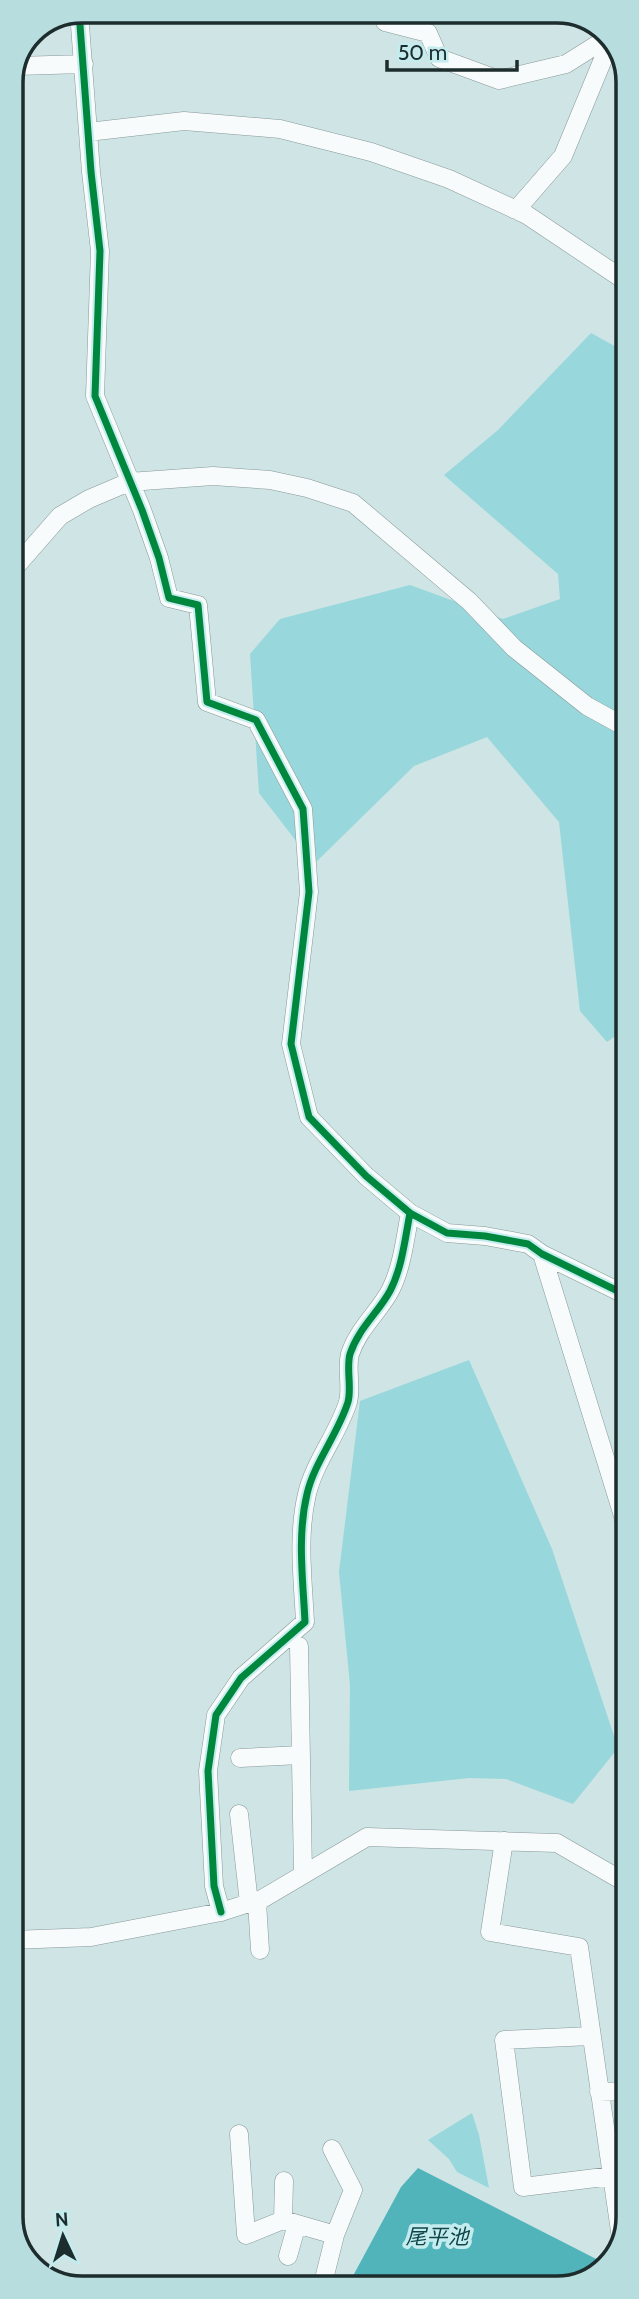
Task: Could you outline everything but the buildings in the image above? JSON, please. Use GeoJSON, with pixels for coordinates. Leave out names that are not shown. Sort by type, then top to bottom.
{"type":"FeatureCollection","features":[{"type":"Feature","properties":{"kind":"street"},"geometry":{"type":"LineString","coordinates":[[80,23],[100,251],[95,396],[142,510],[159,558],[169,598],[198,605],[207,702],[256,720],[303,809],[309,892],[291,1044],[309,1117],[366,1176],[410,1213],[447,1233],[485,1236],[528,1244],[542,1254],[616,1290]]}},
{"type":"Feature","properties":{"kind":"street"},"geometry":{"type":"LineString","coordinates":[[389,23],[428,33],[439,58],[499,80],[566,64],[601,43]]}},
{"type":"Feature","properties":{"kind":"street"},"geometry":{"type":"LineString","coordinates":[[516,210],[563,156],[606,49]]}},
{"type":"Feature","properties":{"kind":"street"},"geometry":{"type":"LineString","coordinates":[[26,65],[85,64]]}},
{"type":"Feature","properties":{"kind":"street"},"geometry":{"type":"LineString","coordinates":[[88,132],[184,121],[280,129],[371,152],[449,179],[516,210],[616,275]]}},
{"type":"Feature","properties":{"kind":"street"},"geometry":{"type":"LineString","coordinates":[[23,559],[61,516],[89,499],[129,482],[213,475],[270,480],[353,503],[469,601],[514,648],[587,706],[616,722]]}},
{"type":"Feature","properties":{"kind":"street"},"geometry":{"type":"LineString","coordinates":[[221,1912],[213,1875],[208,1771],[216,1715],[241,1678],[305,1622],[301,1544],[307,1494],[317,1468],[338,1430],[349,1398],[350,1356],[362,1329],[389,1293],[397,1274],[410,1213]]}},
{"type":"Feature","properties":{"kind":"street"},"geometry":{"type":"LineString","coordinates":[[542,1254],[616,1491]]}},
{"type":"Feature","properties":{"kind":"street"},"geometry":{"type":"LineString","coordinates":[[299,1646],[303,1874]]}},
{"type":"Feature","properties":{"kind":"street"},"geometry":{"type":"LineString","coordinates":[[240,1758],[301,1755]]}},
{"type":"Feature","properties":{"kind":"street"},"geometry":{"type":"LineString","coordinates":[[239,1814],[260,1950]]}},
{"type":"Feature","properties":{"kind":"street"},"geometry":{"type":"LineString","coordinates":[[23,1940],[91,1937],[221,1912],[253,1903],[368,1837],[556,1843],[616,1877]]}},
{"type":"Feature","properties":{"kind":"street"},"geometry":{"type":"LineString","coordinates":[[504,1841],[490,1932],[579,1947],[599,2092],[616,2159]]}},
{"type":"Feature","properties":{"kind":"street"},"geometry":{"type":"LineString","coordinates":[[591,2036],[504,2040],[523,2187],[616,2175]]}},
{"type":"Feature","properties":{"kind":"street"},"geometry":{"type":"LineString","coordinates":[[599,2092],[616,2091]]}},
{"type":"Feature","properties":{"kind":"street"},"geometry":{"type":"LineString","coordinates":[[239,2134],[246,2235],[290,2222],[335,2235]]}},
{"type":"Feature","properties":{"kind":"street"},"geometry":{"type":"LineString","coordinates":[[325,2276],[335,2235],[353,2190],[332,2149]]}},
{"type":"Feature","properties":{"kind":"street"},"geometry":{"type":"LineString","coordinates":[[284,2181],[290,2222],[288,2256]]}},
{"type":"Feature","properties":{"kind":"shaded area"},"geometry":{"type":"Polygon","coordinates":[[[591,333],[616,347],[616,1036],[607,1042],[580,1011],[559,822],[487,737],[414,766],[314,864],[259,793],[250,654],[280,619],[410,585],[503,619],[560,599],[558,574],[444,475],[498,430],[591,333]]]}},
{"type":"Feature","properties":{"kind":"shaded area"},"geometry":{"type":"Polygon","coordinates":[[[469,1360],[552,1549],[616,1742],[616,1750],[573,1804],[506,1779],[469,1778],[349,1791],[350,1685],[339,1572],[360,1401],[469,1360]]]}},
{"type":"Feature","properties":{"kind":"shaded area"},"geometry":{"type":"Polygon","coordinates":[[[472,2113],[489,2188],[457,2172],[449,2159],[428,2140],[472,2113]]]}},
{"type":"Feature","properties":{"kind":"water","name":"尾平池"},"geometry":{"type":"Polygon","coordinates":[[[418,2168],[598,2260],[580,2272],[557,2276],[353,2276],[401,2187],[418,2168]]]}},
{"type":"Feature","properties":{"kind":"cycle path"},"geometry":{"type":"LineString","coordinates":[[80,23],[100,251],[95,396],[142,510],[159,558],[169,598],[198,605],[207,702],[256,720],[303,809],[309,892],[291,1044],[309,1117],[366,1176],[410,1213],[447,1233],[485,1236],[528,1244],[542,1254],[616,1290]]}},
{"type":"Feature","properties":{"kind":"cycle path"},"geometry":{"type":"LineString","coordinates":[[221,1912],[214,1886],[208,1771],[216,1715],[241,1678],[305,1622],[301,1542],[310,1482],[348,1402],[350,1354],[394,1282],[403,1253],[410,1213]]}}]}
